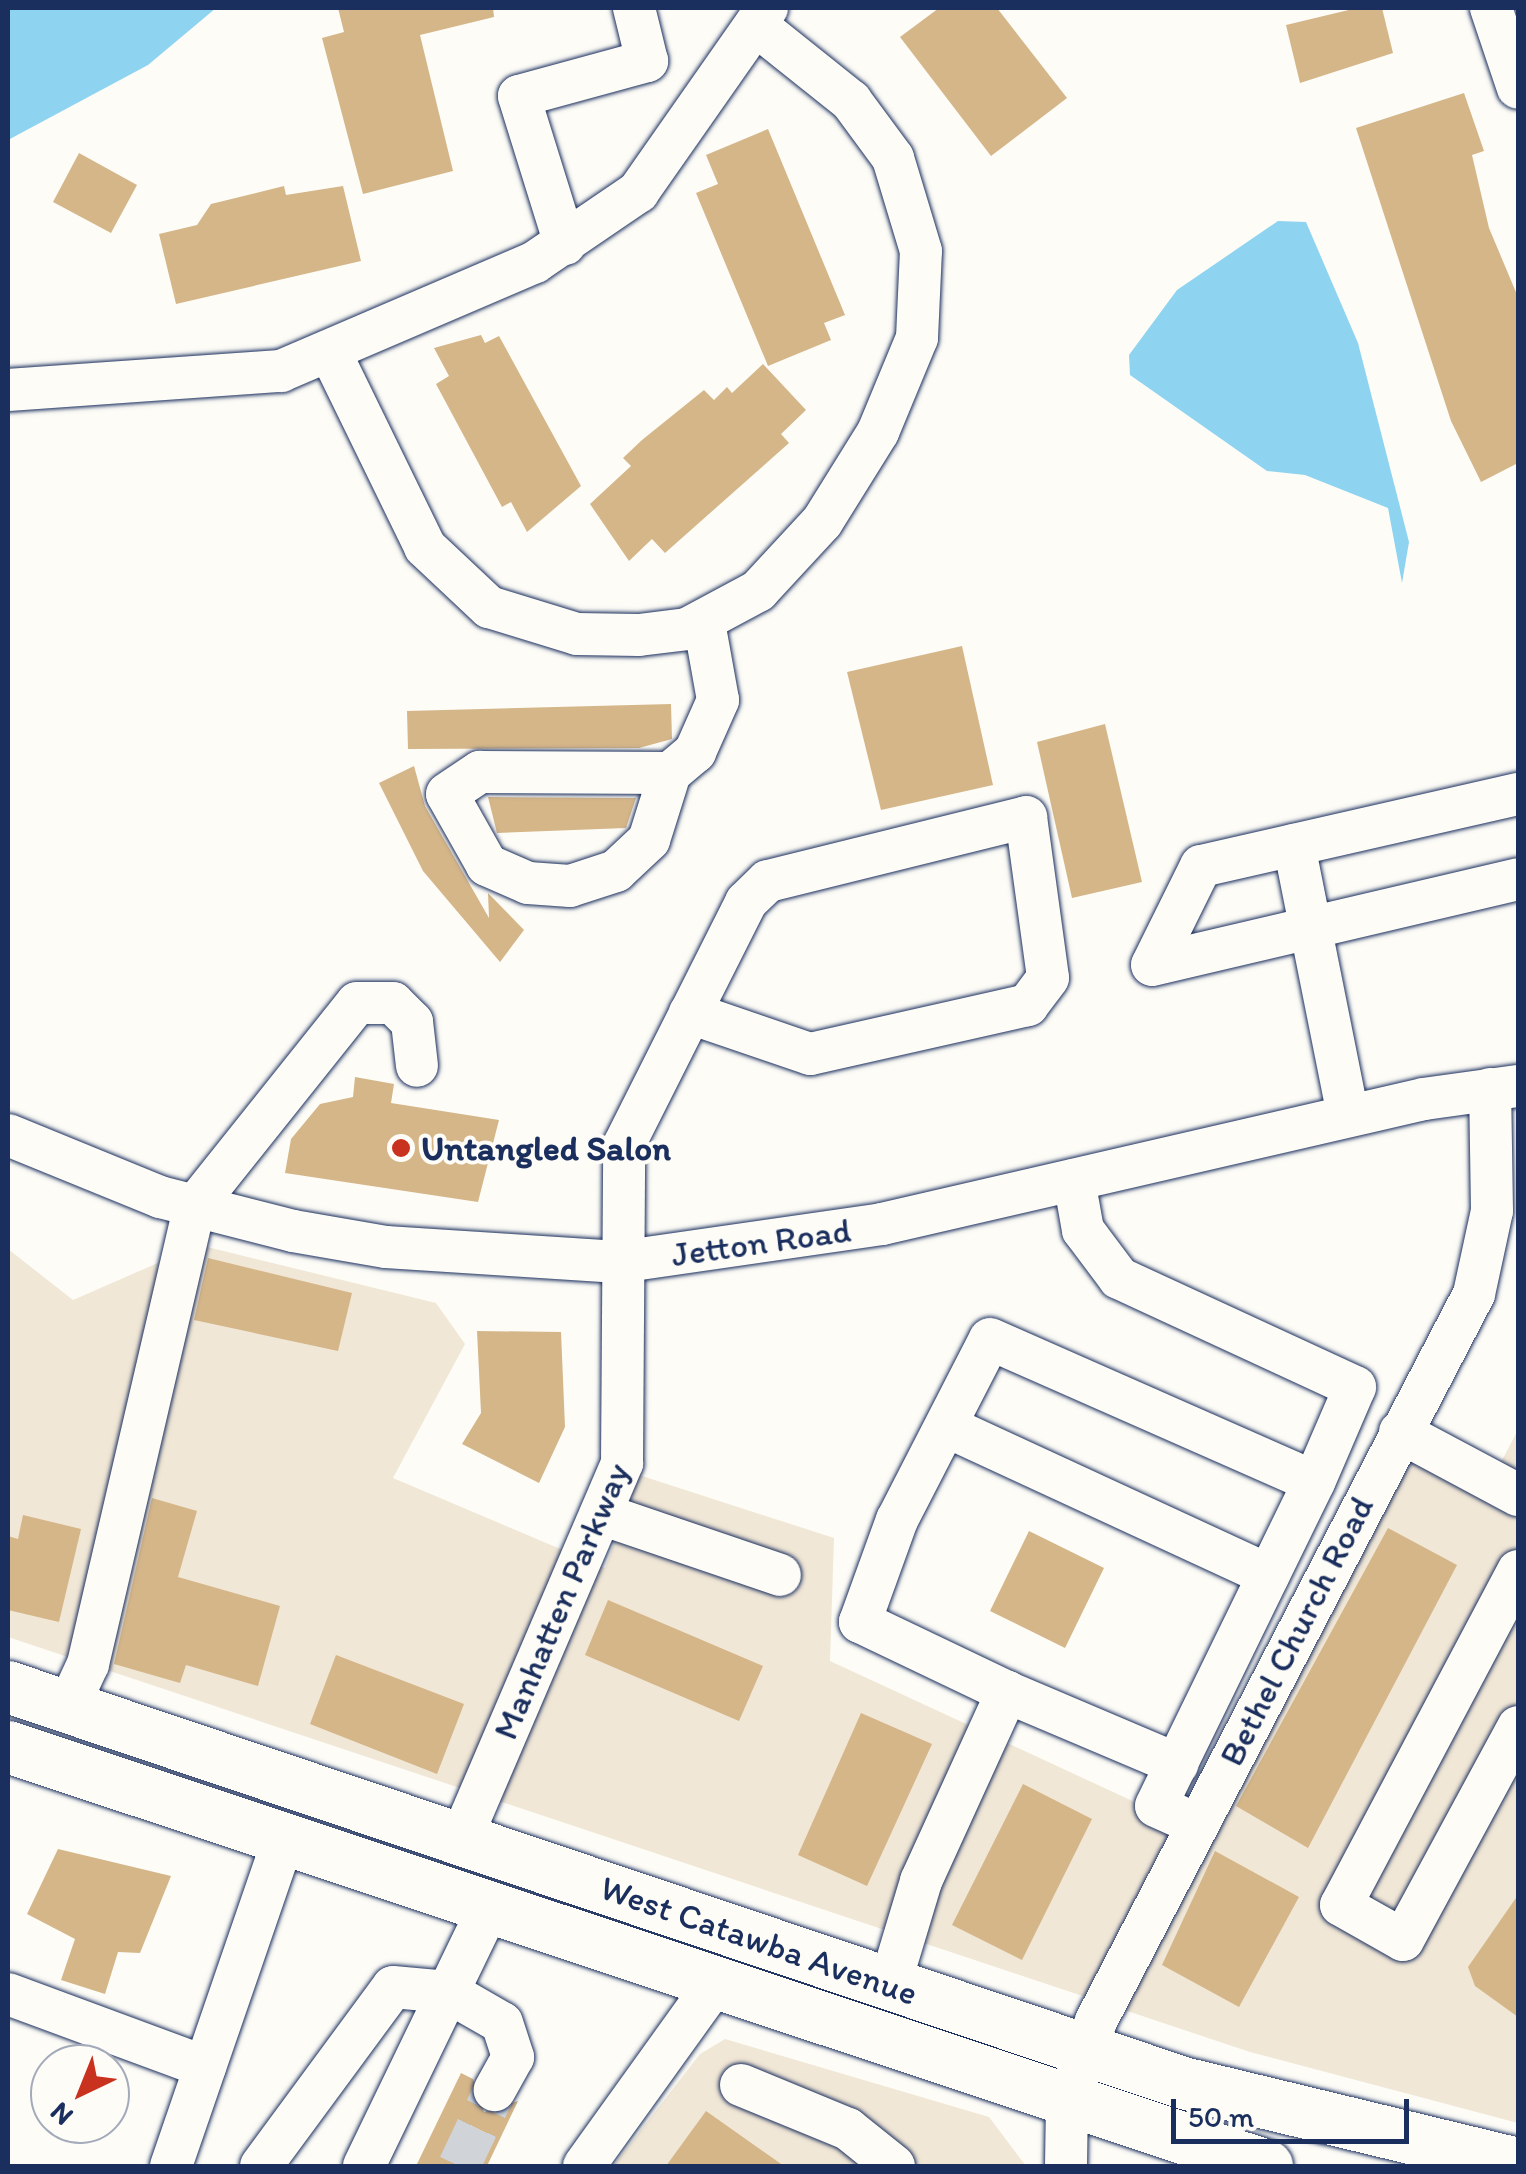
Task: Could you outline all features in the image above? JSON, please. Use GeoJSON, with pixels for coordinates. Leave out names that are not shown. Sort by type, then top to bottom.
{"type":"FeatureCollection","features":[{"type":"Feature","properties":{"kind":"main road","name":"West Catawba Avenue"},"geometry":{"type":"LineString","coordinates":[[8,1687],[1083,2050],[1342,2128],[1518,2164]]}},
{"type":"Feature","properties":{"kind":"main road","name":"West Catawba Avenue"},"geometry":{"type":"LineString","coordinates":[[10,1747],[1068,2104],[1267,2166]]}},
{"type":"Feature","properties":{"kind":"main road"},"geometry":{"type":"LineString","coordinates":[[10,1747],[236,1788],[314,1791]]}},
{"type":"Feature","properties":{"kind":"street"},"geometry":{"type":"LineString","coordinates":[[565,244],[520,96],[647,60],[634,8]]}},
{"type":"Feature","properties":{"kind":"street"},"geometry":{"type":"LineString","coordinates":[[1491,8],[1518,88]]}},
{"type":"Feature","properties":{"kind":"street"},"geometry":{"type":"LineString","coordinates":[[8,390],[239,376],[332,356],[565,244],[638,192],[674,152],[762,16],[851,101],[893,158],[921,251],[918,338],[878,432],[822,522],[758,591],[704,622],[577,634],[489,607],[452,581],[390,480],[332,356]]}},
{"type":"Feature","properties":{"kind":"street"},"geometry":{"type":"LineString","coordinates":[[670,773],[480,772],[448,794],[487,865],[528,884],[570,886],[616,871],[649,840],[670,773],[695,752],[718,700],[704,622]]}},
{"type":"Feature","properties":{"kind":"street"},"geometry":{"type":"LineString","coordinates":[[1518,794],[1201,866],[1152,965],[1310,924],[1518,879]]}},
{"type":"Feature","properties":{"kind":"street","name":"Manhatten Parkway"},"geometry":{"type":"LineString","coordinates":[[461,1839],[601,1514],[627,1434],[620,1262],[624,1145],[690,1013],[746,902],[768,882],[1026,817],[1048,978],[1028,1005],[810,1054],[690,1013]]}},
{"type":"Feature","properties":{"kind":"street"},"geometry":{"type":"LineString","coordinates":[[1294,846],[1348,1116]]}},
{"type":"Feature","properties":{"kind":"street"},"geometry":{"type":"LineString","coordinates":[[68,1707],[88,1664],[194,1207],[357,1003],[394,1003],[412,1022],[417,1066]]}},
{"type":"Feature","properties":{"kind":"street","name":"Jetton Road"},"geometry":{"type":"LineString","coordinates":[[8,1135],[194,1207],[386,1247],[620,1262],[848,1230],[1348,1116],[1504,1087]]}},
{"type":"Feature","properties":{"kind":"street","name":"Bethel Church Road"},"geometry":{"type":"LineString","coordinates":[[1066,2166],[1068,2104],[1083,2050],[1481,1271],[1492,1211],[1504,1087]]}},
{"type":"Feature","properties":{"kind":"street"},"geometry":{"type":"LineString","coordinates":[[1074,1180],[1083,1230],[1119,1278],[1355,1387],[1314,1482],[1156,1806],[1196,1824]]}},
{"type":"Feature","properties":{"kind":"street"},"geometry":{"type":"LineString","coordinates":[[1176,1764],[1007,1692],[860,1622],[897,1520],[948,1428],[990,1340],[1314,1482]]}},
{"type":"Feature","properties":{"kind":"street"},"geometry":{"type":"LineString","coordinates":[[948,1428],[1268,1575]]}},
{"type":"Feature","properties":{"kind":"street"},"geometry":{"type":"LineString","coordinates":[[1400,1432],[1518,1495]]}},
{"type":"Feature","properties":{"kind":"street"},"geometry":{"type":"LineString","coordinates":[[601,1514],[780,1575]]}},
{"type":"Feature","properties":{"kind":"street"},"geometry":{"type":"LineString","coordinates":[[1518,1571],[1341,1905],[1403,1940],[1518,1727]]}},
{"type":"Feature","properties":{"kind":"street"},"geometry":{"type":"LineString","coordinates":[[890,1984],[921,1880],[1007,1692]]}},
{"type":"Feature","properties":{"kind":"street"},"geometry":{"type":"LineString","coordinates":[[171,2166],[283,1841]]}},
{"type":"Feature","properties":{"kind":"street"},"geometry":{"type":"LineString","coordinates":[[364,2166],[489,1907]]}},
{"type":"Feature","properties":{"kind":"street"},"geometry":{"type":"LineString","coordinates":[[584,2166],[714,1985]]}},
{"type":"Feature","properties":{"kind":"street"},"geometry":{"type":"LineString","coordinates":[[261,2166],[393,1987],[448,1992],[502,2023],[513,2057],[496,2090]]}},
{"type":"Feature","properties":{"kind":"street"},"geometry":{"type":"LineString","coordinates":[[8,1994],[205,2067]]}},
{"type":"Feature","properties":{"kind":"street"},"geometry":{"type":"LineString","coordinates":[[740,2084],[848,2129],[894,2166]]}},
{"type":"Feature","properties":{"kind":"shaded area"},"geometry":{"type":"Polygon","coordinates":[[[199,1245],[436,1303],[465,1344],[393,1478],[605,1568],[639,1475],[834,1538],[830,1661],[1206,1835],[1394,1471],[1415,1459],[1484,1494],[1518,1430],[1518,2123],[1250,2052],[8,1637],[8,1249],[73,1300],[199,1245]]]}},
{"type":"Feature","properties":{"kind":"shaded area"},"geometry":{"type":"Polygon","coordinates":[[[725,2039],[989,2117],[1026,2166],[613,2166],[700,2054],[725,2039]]]}},
{"type":"Feature","properties":{"kind":"water"},"geometry":{"type":"Polygon","coordinates":[[[8,8],[216,8],[148,65],[8,140],[8,8]]]}},
{"type":"Feature","properties":{"kind":"water"},"geometry":{"type":"Polygon","coordinates":[[[1278,221],[1306,222],[1358,343],[1409,542],[1402,583],[1388,508],[1305,475],[1267,471],[1130,375],[1129,355],[1177,290],[1278,221]]]}},
{"type":"Feature","properties":{"kind":"building"},"geometry":{"type":"Polygon","coordinates":[[[338,8],[493,8],[494,17],[420,35],[453,171],[363,194],[322,38],[344,32],[338,8]]]}},
{"type":"Feature","properties":{"kind":"building"},"geometry":{"type":"Polygon","coordinates":[[[939,8],[997,8],[1067,98],[991,156],[900,37],[939,8]]]}},
{"type":"Feature","properties":{"kind":"building"},"geometry":{"type":"Polygon","coordinates":[[[1357,8],[1382,8],[1393,53],[1300,83],[1286,25],[1357,8]]]}},
{"type":"Feature","properties":{"kind":"building"},"geometry":{"type":"Polygon","coordinates":[[[1464,93],[1484,151],[1472,155],[1489,228],[1518,297],[1518,463],[1481,482],[1451,421],[1356,128],[1464,93]]]}},
{"type":"Feature","properties":{"kind":"building"},"geometry":{"type":"Polygon","coordinates":[[[768,129],[845,315],[824,323],[831,340],[768,366],[696,193],[718,184],[706,155],[768,129]]]}},
{"type":"Feature","properties":{"kind":"building"},"geometry":{"type":"Polygon","coordinates":[[[79,153],[137,185],[111,233],[53,202],[79,153]]]}},
{"type":"Feature","properties":{"kind":"building"},"geometry":{"type":"Polygon","coordinates":[[[284,186],[286,195],[343,186],[361,261],[176,304],[159,234],[197,225],[211,204],[284,186]]]}},
{"type":"Feature","properties":{"kind":"building"},"geometry":{"type":"Polygon","coordinates":[[[481,335],[485,343],[499,336],[581,486],[527,532],[511,502],[502,507],[436,384],[449,376],[434,348],[481,335]]]}},
{"type":"Feature","properties":{"kind":"building"},"geometry":{"type":"Polygon","coordinates":[[[763,364],[806,410],[781,434],[789,443],[665,553],[652,539],[629,561],[590,504],[631,466],[623,458],[642,440],[704,390],[714,400],[727,387],[732,393],[763,364]]]}},
{"type":"Feature","properties":{"kind":"building"},"geometry":{"type":"Polygon","coordinates":[[[962,646],[993,785],[881,810],[847,672],[962,646]]]}},
{"type":"Feature","properties":{"kind":"building"},"geometry":{"type":"Polygon","coordinates":[[[671,704],[672,739],[639,748],[408,749],[407,711],[671,704]]]}},
{"type":"Feature","properties":{"kind":"building"},"geometry":{"type":"Polygon","coordinates":[[[1105,724],[1142,882],[1072,898],[1037,742],[1105,724]]]}},
{"type":"Feature","properties":{"kind":"building"},"geometry":{"type":"Polygon","coordinates":[[[414,766],[425,806],[489,918],[488,893],[524,930],[500,962],[423,871],[379,783],[414,766]]]}},
{"type":"Feature","properties":{"kind":"building"},"geometry":{"type":"Polygon","coordinates":[[[488,797],[636,798],[626,828],[497,833],[488,797]]]}},
{"type":"Feature","properties":{"kind":"building"},"geometry":{"type":"Polygon","coordinates":[[[355,1077],[394,1084],[391,1103],[499,1120],[478,1202],[285,1173],[291,1139],[320,1104],[353,1097],[355,1077]]]}},
{"type":"Feature","properties":{"kind":"building"},"geometry":{"type":"Polygon","coordinates":[[[208,1258],[352,1293],[338,1351],[194,1320],[208,1258]]]}},
{"type":"Feature","properties":{"kind":"building"},"geometry":{"type":"Polygon","coordinates":[[[477,1331],[561,1332],[565,1427],[539,1483],[462,1444],[481,1413],[477,1331]]]}},
{"type":"Feature","properties":{"kind":"building"},"geometry":{"type":"Polygon","coordinates":[[[152,1498],[197,1511],[178,1577],[280,1606],[258,1686],[186,1665],[180,1683],[114,1664],[152,1498]]]}},
{"type":"Feature","properties":{"kind":"building"},"geometry":{"type":"Polygon","coordinates":[[[23,1515],[81,1529],[59,1622],[8,1610],[8,1536],[18,1539],[23,1515]]]}},
{"type":"Feature","properties":{"kind":"building"},"geometry":{"type":"Polygon","coordinates":[[[1388,1528],[1457,1565],[1308,1848],[1236,1806],[1388,1528]]]}},
{"type":"Feature","properties":{"kind":"building"},"geometry":{"type":"Polygon","coordinates":[[[1029,1531],[1104,1568],[1065,1648],[990,1611],[1029,1531]]]}},
{"type":"Feature","properties":{"kind":"building"},"geometry":{"type":"Polygon","coordinates":[[[608,1600],[763,1666],[739,1721],[585,1655],[608,1600]]]}},
{"type":"Feature","properties":{"kind":"building"},"geometry":{"type":"Polygon","coordinates":[[[336,1655],[464,1704],[437,1774],[310,1724],[336,1655]]]}},
{"type":"Feature","properties":{"kind":"building"},"geometry":{"type":"Polygon","coordinates":[[[861,1713],[932,1744],[867,1886],[798,1855],[861,1713]]]}},
{"type":"Feature","properties":{"kind":"building"},"geometry":{"type":"Polygon","coordinates":[[[1023,1784],[1092,1819],[1022,1960],[952,1925],[1023,1784]]]}},
{"type":"Feature","properties":{"kind":"building"},"geometry":{"type":"Polygon","coordinates":[[[58,1849],[171,1876],[140,1953],[118,1952],[105,1994],[61,1980],[75,1939],[27,1914],[58,1849]]]}},
{"type":"Feature","properties":{"kind":"building"},"geometry":{"type":"Polygon","coordinates":[[[1215,1851],[1299,1897],[1239,2007],[1162,1965],[1215,1851]]]}},
{"type":"Feature","properties":{"kind":"building"},"geometry":{"type":"Polygon","coordinates":[[[1518,1895],[1518,2017],[1475,1986],[1468,1967],[1518,1895]]]}},
{"type":"Feature","properties":{"kind":"building"},"geometry":{"type":"Polygon","coordinates":[[[461,2073],[473,2079],[484,2112],[518,2101],[487,2166],[416,2166],[461,2073]]]}},
{"type":"Feature","properties":{"kind":"building"},"geometry":{"type":"Polygon","coordinates":[[[706,2111],[784,2166],[666,2166],[706,2111]]]}},
{"type":"Feature","properties":{"kind":"tunnel"},"geometry":{"type":"LineString","coordinates":[[459,2166],[495,2090]]}},
{"type":"Feature","properties":{"kind":"place","name":"Untangled Salon"},"geometry":{"type":"Point","coordinates":[401,1148]}}]}
